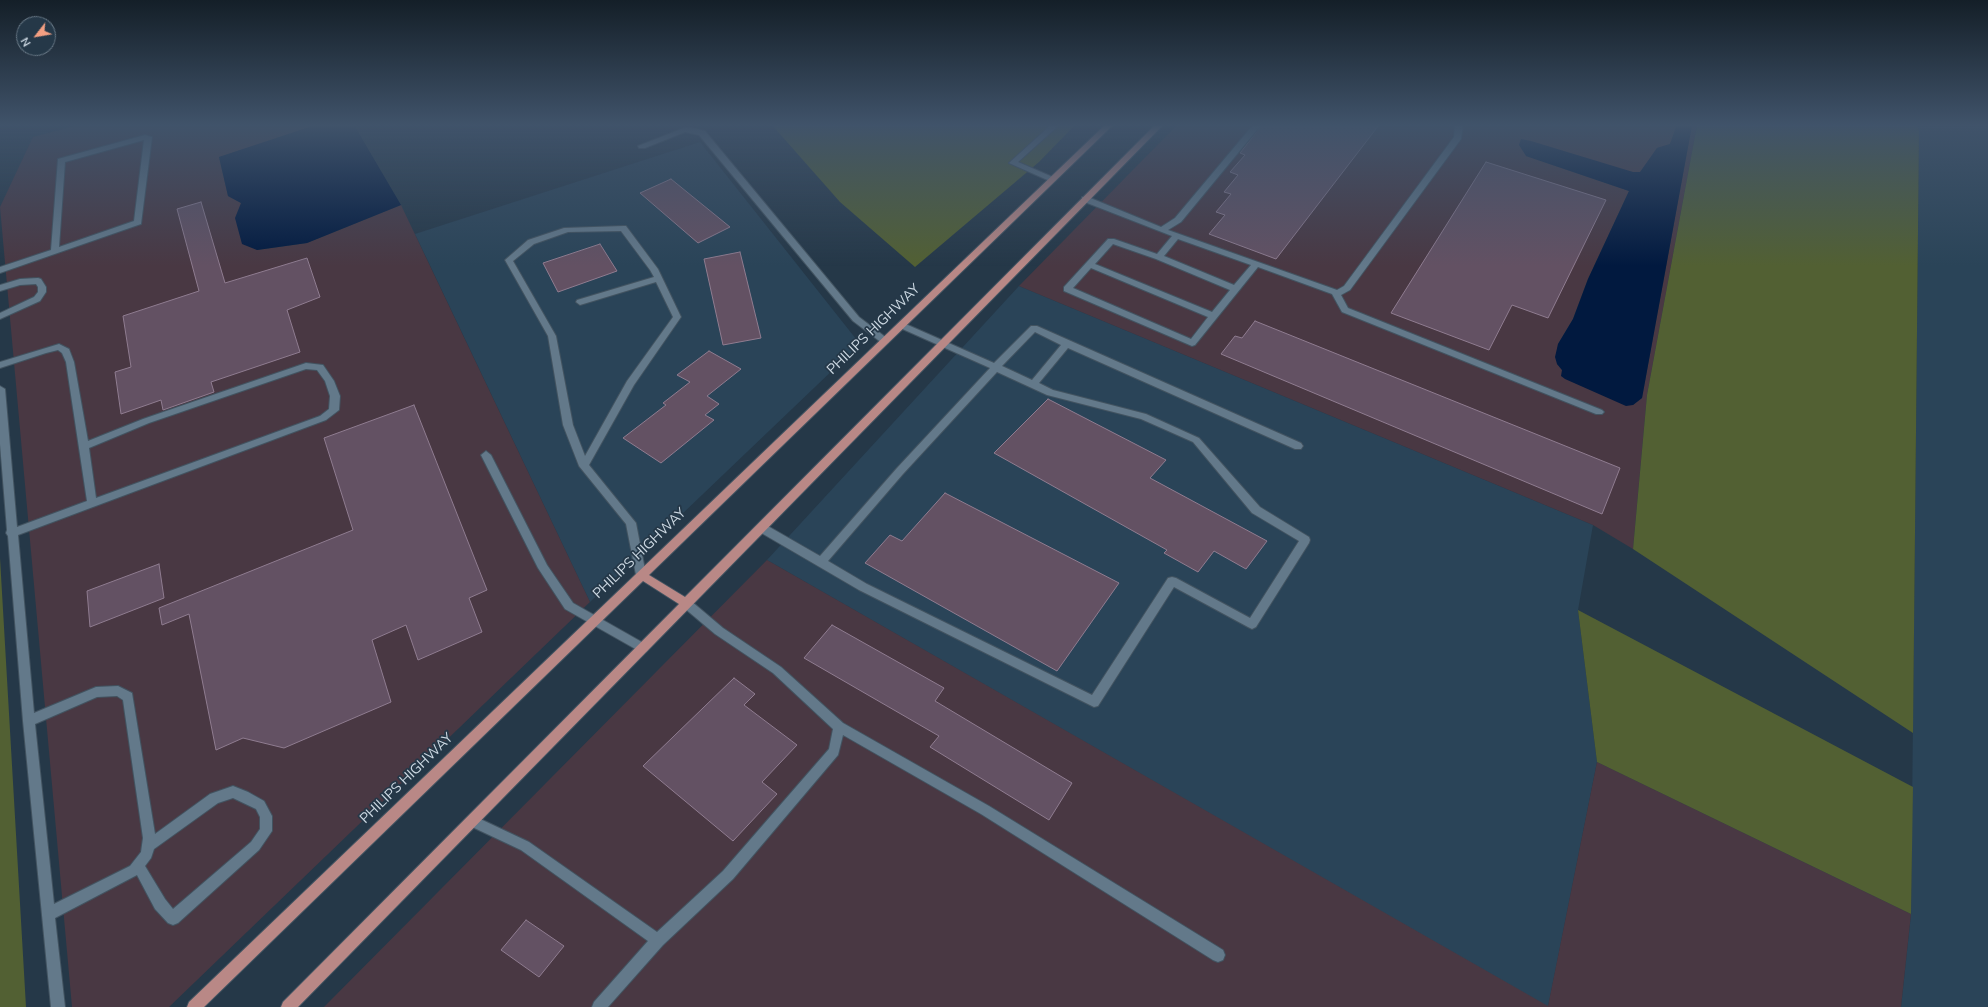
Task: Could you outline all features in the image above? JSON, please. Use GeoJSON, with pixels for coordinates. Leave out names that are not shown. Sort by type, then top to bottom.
{"type":"FeatureCollection","features":[{"type":"Feature","properties":{"kind":"main road","name":"PHILIPS HIGHWAY"},"geometry":{"type":"LineString","coordinates":[[194,1007],[1060,172]]}},
{"type":"Feature","properties":{"kind":"main road"},"geometry":{"type":"LineString","coordinates":[[288,1007],[644,648],[1112,172]]}},
{"type":"Feature","properties":{"kind":"main road"},"geometry":{"type":"LineString","coordinates":[[641,575],[687,604]]}},
{"type":"Feature","properties":{"kind":"street"},"geometry":{"type":"LineString","coordinates":[[55,251],[60,172]]}},
{"type":"Feature","properties":{"kind":"street"},"geometry":{"type":"LineString","coordinates":[[0,270],[138,222],[144,172]]}},
{"type":"Feature","properties":{"kind":"street"},"geometry":{"type":"LineString","coordinates":[[734,172],[856,319],[885,341]]}},
{"type":"Feature","properties":{"kind":"street"},"geometry":{"type":"LineString","coordinates":[[1034,172],[1052,180]]}},
{"type":"Feature","properties":{"kind":"street"},"geometry":{"type":"LineString","coordinates":[[1162,230],[1178,220],[1218,172]]}},
{"type":"Feature","properties":{"kind":"street"},"geometry":{"type":"LineString","coordinates":[[1085,199],[1162,230],[1336,293],[1347,288],[1433,172]]}},
{"type":"Feature","properties":{"kind":"street"},"geometry":{"type":"LineString","coordinates":[[584,466],[630,383],[677,317],[654,269],[623,228],[567,230],[531,242],[509,260],[552,336],[568,425],[584,466],[631,523],[641,575]]}},
{"type":"Feature","properties":{"kind":"street"},"geometry":{"type":"LineString","coordinates":[[1159,257],[1177,235]]}},
{"type":"Feature","properties":{"kind":"street"},"geometry":{"type":"LineString","coordinates":[[1235,289],[1159,257],[1111,241],[1067,289],[1192,343],[1256,264]]}},
{"type":"Feature","properties":{"kind":"street"},"geometry":{"type":"LineString","coordinates":[[1090,265],[1214,316]]}},
{"type":"Feature","properties":{"kind":"street"},"geometry":{"type":"LineString","coordinates":[[580,302],[659,278]]}},
{"type":"Feature","properties":{"kind":"street"},"geometry":{"type":"LineString","coordinates":[[0,288],[20,282],[38,282],[42,287],[42,292],[37,299],[0,316]]}},
{"type":"Feature","properties":{"kind":"street"},"geometry":{"type":"LineString","coordinates":[[1336,293],[1344,310],[1600,412]]}},
{"type":"Feature","properties":{"kind":"street"},"geometry":{"type":"LineString","coordinates":[[762,528],[864,587],[1094,702],[1172,581],[1252,624],[1305,540],[1256,510],[1196,440],[1143,416],[1050,393],[996,367],[901,325]]}},
{"type":"Feature","properties":{"kind":"street"},"geometry":{"type":"LineString","coordinates":[[821,562],[900,471],[1034,328],[1298,446]]}},
{"type":"Feature","properties":{"kind":"street"},"geometry":{"type":"LineString","coordinates":[[1032,384],[1067,344]]}},
{"type":"Feature","properties":{"kind":"street"},"geometry":{"type":"LineString","coordinates":[[0,365],[45,350],[59,348],[66,351],[70,362],[92,503]]}},
{"type":"Feature","properties":{"kind":"street"},"geometry":{"type":"LineString","coordinates":[[12,533],[323,418],[334,410],[335,396],[329,381],[320,367],[306,366],[146,421],[84,446]]}},
{"type":"Feature","properties":{"kind":"street"},"geometry":{"type":"LineString","coordinates":[[0,389],[29,721],[58,1007]]}},
{"type":"Feature","properties":{"kind":"street"},"geometry":{"type":"LineString","coordinates":[[486,455],[543,568],[569,606],[644,648]]}},
{"type":"Feature","properties":{"kind":"street"},"geometry":{"type":"LineString","coordinates":[[687,604],[719,631],[777,670],[839,727],[985,810],[1218,955]]}},
{"type":"Feature","properties":{"kind":"street"},"geometry":{"type":"LineString","coordinates":[[29,721],[96,692],[118,691],[128,697],[149,838],[147,854],[134,870],[49,914]]}},
{"type":"Feature","properties":{"kind":"street"},"geometry":{"type":"LineString","coordinates":[[599,1007],[658,940],[728,875],[834,751],[839,727]]}},
{"type":"Feature","properties":{"kind":"street"},"geometry":{"type":"LineString","coordinates":[[138,865],[160,904],[173,918],[256,846],[266,831],[266,816],[260,805],[234,792],[214,798],[148,846]]}},
{"type":"Feature","properties":{"kind":"street"},"geometry":{"type":"LineString","coordinates":[[472,821],[526,846],[658,940]]}},
{"type":"Feature","properties":{"kind":"shaded area"},"geometry":{"type":"Polygon","coordinates":[[[17,172],[222,172],[228,196],[241,203],[257,250],[307,243],[401,205],[590,602],[169,1007],[72,1007],[0,207],[17,172]]]}},
{"type":"Feature","properties":{"kind":"shaded area"},"geometry":{"type":"Polygon","coordinates":[[[607,172],[724,172],[860,344],[590,602],[415,234],[607,172]]]}},
{"type":"Feature","properties":{"kind":"shaded area"},"geometry":{"type":"Polygon","coordinates":[[[1131,172],[1573,172],[1629,191],[1588,279],[1573,319],[1558,344],[1557,364],[1562,370],[1633,405],[1642,398],[1683,172],[1688,172],[1647,395],[1633,549],[1593,525],[1019,286],[1131,172]]]}},
{"type":"Feature","properties":{"kind":"shaded area"},"geometry":{"type":"Polygon","coordinates":[[[1919,172],[1988,172],[1988,1007],[1901,1007],[1911,914],[1919,172]]]}},
{"type":"Feature","properties":{"kind":"shaded area"},"geometry":{"type":"Polygon","coordinates":[[[1019,286],[1593,525],[1578,610],[1597,762],[1548,1007],[767,560],[1019,286]]]}},
{"type":"Feature","properties":{"kind":"shaded area"},"geometry":{"type":"Polygon","coordinates":[[[767,560],[1548,1006],[1597,762],[1911,914],[1901,1007],[324,1007],[767,560]]]}},
{"type":"Feature","properties":{"kind":"green space"},"geometry":{"type":"Polygon","coordinates":[[[814,172],[1027,172],[915,267],[840,202],[814,172]]]}},
{"type":"Feature","properties":{"kind":"green space"},"geometry":{"type":"Polygon","coordinates":[[[1688,172],[1919,172],[1913,733],[1633,549],[1647,395],[1688,172]]]}},
{"type":"Feature","properties":{"kind":"green space"},"geometry":{"type":"Polygon","coordinates":[[[0,558],[26,1007],[0,1007],[0,558]]]}},
{"type":"Feature","properties":{"kind":"green space"},"geometry":{"type":"Polygon","coordinates":[[[1578,610],[1913,787],[1911,914],[1597,762],[1578,610]]]}},
{"type":"Feature","properties":{"kind":"water"},"geometry":{"type":"Polygon","coordinates":[[[222,172],[382,172],[401,205],[307,243],[257,250],[242,244],[235,218],[241,203],[228,196],[222,172]]]}},
{"type":"Feature","properties":{"kind":"water"},"geometry":{"type":"Polygon","coordinates":[[[1573,172],[1683,172],[1642,398],[1633,405],[1626,406],[1565,379],[1561,376],[1562,370],[1557,364],[1555,357],[1558,344],[1573,319],[1588,279],[1629,191],[1573,172]]]}},
{"type":"Feature","properties":{"kind":"building"},"geometry":{"type":"Polygon","coordinates":[[[1230,172],[1343,172],[1276,259],[1209,234],[1225,215],[1216,212],[1231,194],[1224,192],[1238,175],[1230,172]]]}},
{"type":"Feature","properties":{"kind":"building"},"geometry":{"type":"Polygon","coordinates":[[[1480,172],[1518,172],[1606,200],[1548,318],[1512,305],[1489,350],[1391,313],[1480,172]]]}},
{"type":"Feature","properties":{"kind":"building"},"geometry":{"type":"Polygon","coordinates":[[[671,179],[730,227],[698,243],[640,193],[671,179]]]}},
{"type":"Feature","properties":{"kind":"building"},"geometry":{"type":"Polygon","coordinates":[[[201,202],[225,283],[307,258],[320,297],[287,310],[300,352],[211,382],[214,392],[163,410],[161,400],[121,414],[115,372],[131,367],[123,316],[199,291],[177,209],[201,202]]]}},
{"type":"Feature","properties":{"kind":"building"},"geometry":{"type":"Polygon","coordinates":[[[600,244],[617,271],[558,292],[543,263],[600,244]]]}},
{"type":"Feature","properties":{"kind":"building"},"geometry":{"type":"Polygon","coordinates":[[[740,252],[761,338],[723,345],[704,259],[740,252]]]}},
{"type":"Feature","properties":{"kind":"building"},"geometry":{"type":"Polygon","coordinates":[[[1255,321],[1620,468],[1602,514],[1221,354],[1235,336],[1242,338],[1255,321]]]}},
{"type":"Feature","properties":{"kind":"building"},"geometry":{"type":"Polygon","coordinates":[[[709,351],[741,369],[707,396],[719,404],[705,415],[714,420],[661,463],[623,438],[666,405],[663,403],[690,382],[677,375],[709,351]]]}},
{"type":"Feature","properties":{"kind":"building"},"geometry":{"type":"Polygon","coordinates":[[[1048,399],[1166,460],[1150,478],[1267,541],[1246,569],[1214,551],[1198,572],[1164,553],[1167,550],[994,453],[1048,399]]]}},
{"type":"Feature","properties":{"kind":"building"},"geometry":{"type":"Polygon","coordinates":[[[414,405],[487,590],[469,598],[482,632],[418,660],[406,625],[372,640],[391,702],[284,748],[243,738],[216,750],[189,614],[162,625],[159,608],[353,530],[324,438],[414,405]]]}},
{"type":"Feature","properties":{"kind":"building"},"geometry":{"type":"Polygon","coordinates":[[[945,493],[1119,583],[1057,671],[865,563],[890,535],[902,541],[945,493]]]}},
{"type":"Feature","properties":{"kind":"building"},"geometry":{"type":"Polygon","coordinates":[[[159,564],[164,598],[90,627],[87,591],[159,564]]]}},
{"type":"Feature","properties":{"kind":"building"},"geometry":{"type":"Polygon","coordinates":[[[832,625],[944,688],[935,701],[1072,783],[1049,820],[930,747],[939,736],[804,658],[832,625]]]}},
{"type":"Feature","properties":{"kind":"building"},"geometry":{"type":"Polygon","coordinates":[[[734,678],[755,694],[744,705],[797,745],[762,782],[777,794],[733,841],[643,766],[734,678]]]}},
{"type":"Feature","properties":{"kind":"building"},"geometry":{"type":"Polygon","coordinates":[[[526,920],[564,946],[539,977],[501,950],[526,920]]]}}]}
